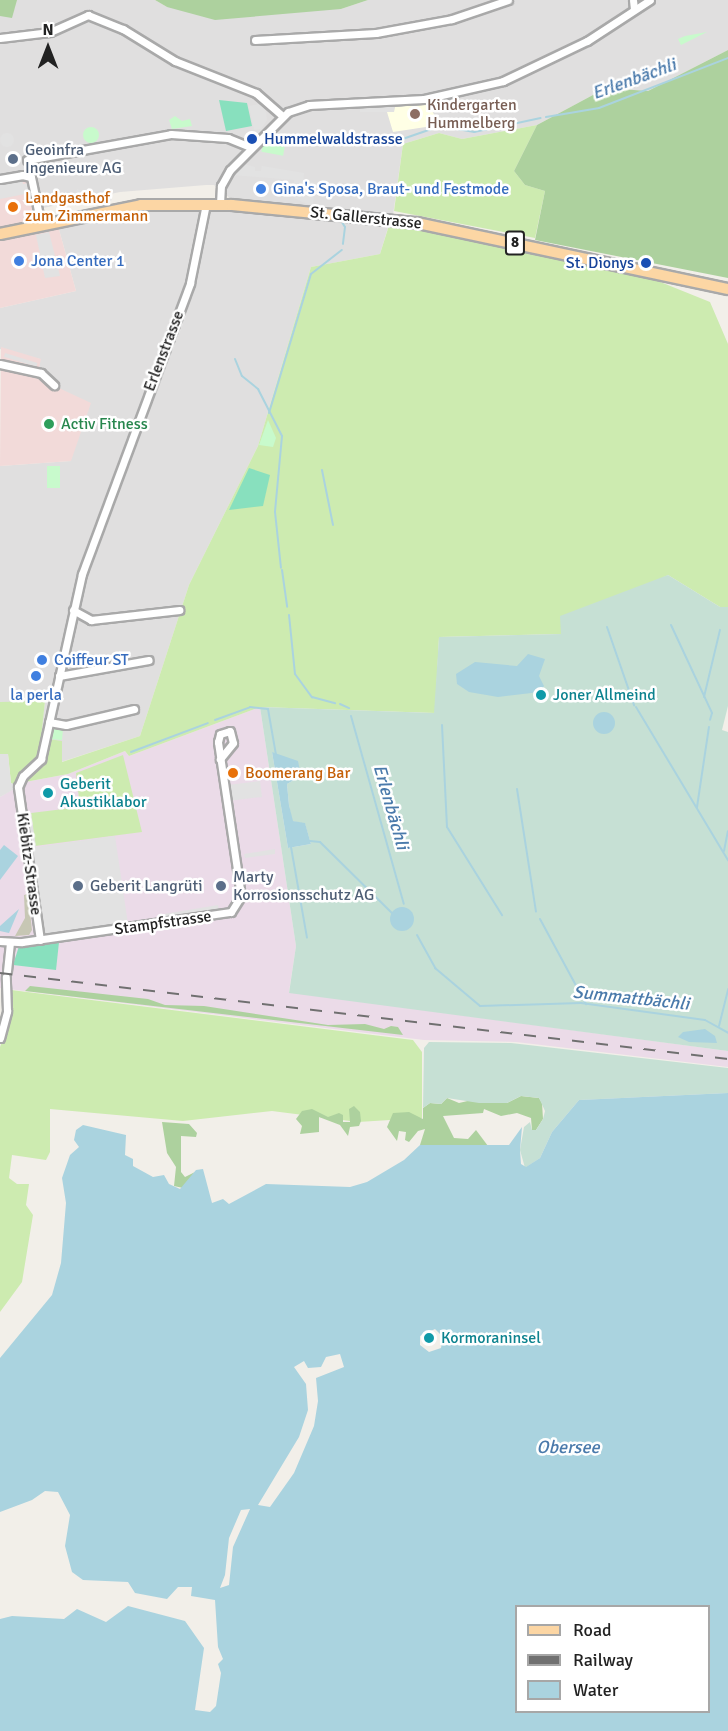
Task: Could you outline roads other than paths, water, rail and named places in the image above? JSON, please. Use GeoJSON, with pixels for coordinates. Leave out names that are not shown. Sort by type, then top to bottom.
{"type":"FeatureCollection","features":[{"type":"Feature","properties":{"kind":"main road","name":"St. Gallerstrasse"},"geometry":{"type":"LineString","coordinates":[[0,234],[141,205],[220,204],[417,223],[728,289]]}},
{"type":"Feature","properties":{"kind":"street"},"geometry":{"type":"LineString","coordinates":[[255,40],[376,33],[452,19],[508,0]]}},
{"type":"Feature","properties":{"kind":"street"},"geometry":{"type":"LineString","coordinates":[[633,0],[634,9]]}},
{"type":"Feature","properties":{"kind":"street"},"geometry":{"type":"LineString","coordinates":[[220,204],[227,174],[249,147],[281,116],[309,105],[402,101],[481,87],[547,63],[650,0]]}},
{"type":"Feature","properties":{"kind":"street"},"geometry":{"type":"LineString","coordinates":[[0,38],[50,32],[88,15],[123,29],[168,58],[256,93],[281,116]]}},
{"type":"Feature","properties":{"kind":"street"},"geometry":{"type":"LineString","coordinates":[[27,160],[171,134],[228,138],[249,147]]}},
{"type":"Feature","properties":{"kind":"street"},"geometry":{"type":"LineString","coordinates":[[0,179],[31,177],[41,225]]}},
{"type":"Feature","properties":{"kind":"street","name":"Erlenstrasse"},"geometry":{"type":"LineString","coordinates":[[18,788],[23,776],[40,762],[73,610],[79,597],[98,522],[190,283],[206,204]]}},
{"type":"Feature","properties":{"kind":"street"},"geometry":{"type":"LineString","coordinates":[[0,364],[41,373],[54,385]]}},
{"type":"Feature","properties":{"kind":"street"},"geometry":{"type":"LineString","coordinates":[[73,610],[92,620],[179,610]]}},
{"type":"Feature","properties":{"kind":"street"},"geometry":{"type":"LineString","coordinates":[[59,676],[149,660]]}},
{"type":"Feature","properties":{"kind":"street"},"geometry":{"type":"LineString","coordinates":[[49,722],[66,725],[134,709]]}},
{"type":"Feature","properties":{"kind":"street","name":"Stampfstrasse"},"geometry":{"type":"LineString","coordinates":[[0,941],[10,943],[40,940],[228,914],[236,908],[240,885],[220,759]]}},
{"type":"Feature","properties":{"kind":"street","name":"Kiebitz-Strasse"},"geometry":{"type":"LineString","coordinates":[[18,788],[40,940]]}},
{"type":"Feature","properties":{"kind":"street"},"geometry":{"type":"LineString","coordinates":[[0,1038],[7,1011],[10,943]]}},
{"type":"Feature","properties":{"kind":"water"},"geometry":{"type":"Polygon","coordinates":[[[528,654],[545,659],[539,676],[544,686],[540,692],[498,697],[469,692],[457,684],[456,674],[475,662],[517,666],[528,654]]]}},
{"type":"Feature","properties":{"kind":"water"},"geometry":{"type":"Polygon","coordinates":[[[604,712],[612,715],[615,723],[612,731],[604,734],[596,731],[593,723],[596,715],[604,712]]]}},
{"type":"Feature","properties":{"kind":"water"},"geometry":{"type":"Polygon","coordinates":[[[272,752],[298,761],[301,776],[287,784],[289,805],[293,821],[305,823],[311,844],[288,848],[272,752]]]}},
{"type":"Feature","properties":{"kind":"water"},"geometry":{"type":"Polygon","coordinates":[[[4,845],[18,856],[0,880],[0,850],[4,845]]]}},
{"type":"Feature","properties":{"kind":"water"},"geometry":{"type":"Polygon","coordinates":[[[402,907],[411,910],[414,919],[411,928],[402,931],[393,928],[390,919],[393,910],[402,907]]]}},
{"type":"Feature","properties":{"kind":"water"},"geometry":{"type":"Polygon","coordinates":[[[19,909],[9,933],[0,931],[0,926],[19,909]]]}},
{"type":"Feature","properties":{"kind":"water"},"geometry":{"type":"Polygon","coordinates":[[[705,1029],[715,1036],[717,1043],[689,1042],[678,1037],[683,1032],[705,1029]]]}},
{"type":"Feature","properties":{"kind":"water","name":"Obersee"},"geometry":{"type":"Polygon","coordinates":[[[728,1093],[728,1731],[0,1731],[0,1619],[12,1616],[64,1619],[77,1609],[106,1622],[128,1606],[185,1621],[204,1648],[195,1710],[210,1712],[216,1706],[221,1673],[218,1664],[223,1659],[218,1647],[215,1600],[191,1596],[192,1587],[178,1587],[167,1599],[135,1593],[128,1582],[83,1580],[72,1572],[65,1546],[70,1515],[58,1492],[45,1491],[32,1500],[0,1512],[0,1358],[52,1295],[61,1263],[66,1203],[62,1178],[70,1155],[79,1147],[74,1140],[76,1130],[83,1125],[126,1135],[125,1155],[133,1159],[133,1166],[153,1177],[164,1175],[169,1184],[180,1189],[196,1170],[203,1169],[212,1203],[223,1199],[229,1204],[266,1184],[350,1187],[367,1182],[404,1160],[420,1145],[509,1145],[522,1127],[521,1164],[526,1167],[540,1158],[552,1132],[579,1100],[728,1093]],[[435,1329],[420,1336],[420,1345],[429,1352],[441,1348],[443,1337],[435,1329]],[[340,1354],[326,1357],[321,1367],[308,1368],[304,1361],[294,1367],[306,1384],[308,1410],[299,1437],[258,1505],[270,1507],[294,1473],[314,1426],[318,1401],[316,1378],[344,1367],[340,1354]],[[250,1509],[241,1510],[229,1538],[225,1575],[220,1588],[229,1585],[233,1547],[250,1509]]]}},
{"type":"Feature","properties":{"kind":"waterway","name":"Erlenbächli"},"geometry":{"type":"LineString","coordinates":[[546,117],[599,108],[728,58]]}},
{"type":"Feature","properties":{"kind":"waterway","name":"Erlenbächli"},"geometry":{"type":"LineString","coordinates":[[391,143],[440,126],[474,132],[541,118]]}},
{"type":"Feature","properties":{"kind":"waterway","name":"Erlenbächli"},"geometry":{"type":"LineString","coordinates":[[340,219],[345,227],[343,244]]}},
{"type":"Feature","properties":{"kind":"waterway","name":"Erlenbächli"},"geometry":{"type":"LineString","coordinates":[[269,413],[311,274],[342,250]]}},
{"type":"Feature","properties":{"kind":"waterway","name":"Erlenbächli"},"geometry":{"type":"LineString","coordinates":[[235,359],[242,376],[258,389],[282,436],[275,512],[281,568]]}},
{"type":"Feature","properties":{"kind":"waterway"},"geometry":{"type":"LineString","coordinates":[[322,470],[333,525]]}},
{"type":"Feature","properties":{"kind":"waterway","name":"Erlenbächli"},"geometry":{"type":"LineString","coordinates":[[282,570],[287,607]]}},
{"type":"Feature","properties":{"kind":"waterway","name":"Erlenbächli"},"geometry":{"type":"LineString","coordinates":[[289,615],[295,674],[312,697],[335,703]]}},
{"type":"Feature","properties":{"kind":"waterway"},"geometry":{"type":"LineString","coordinates":[[671,625],[712,713],[710,720]]}},
{"type":"Feature","properties":{"kind":"waterway"},"geometry":{"type":"LineString","coordinates":[[607,627],[634,705]]}},
{"type":"Feature","properties":{"kind":"waterway"},"geometry":{"type":"LineString","coordinates":[[704,697],[720,630]]}},
{"type":"Feature","properties":{"kind":"waterway","name":"Erlenbächli"},"geometry":{"type":"LineString","coordinates":[[340,704],[349,708]]}},
{"type":"Feature","properties":{"kind":"waterway"},"geometry":{"type":"LineString","coordinates":[[215,720],[250,707],[268,709],[276,755]]}},
{"type":"Feature","properties":{"kind":"waterway"},"geometry":{"type":"LineString","coordinates":[[636,707],[728,860]]}},
{"type":"Feature","properties":{"kind":"waterway","name":"Erlenbächli"},"geometry":{"type":"LineString","coordinates":[[351,716],[404,904]]}},
{"type":"Feature","properties":{"kind":"waterway"},"geometry":{"type":"LineString","coordinates":[[131,752],[208,723]]}},
{"type":"Feature","properties":{"kind":"waterway"},"geometry":{"type":"LineString","coordinates":[[442,725],[447,827],[502,915]]}},
{"type":"Feature","properties":{"kind":"waterway"},"geometry":{"type":"LineString","coordinates":[[697,807],[709,727]]}},
{"type":"Feature","properties":{"kind":"waterway"},"geometry":{"type":"LineString","coordinates":[[517,789],[536,912]]}},
{"type":"Feature","properties":{"kind":"waterway"},"geometry":{"type":"LineString","coordinates":[[724,851],[728,831]]}},
{"type":"Feature","properties":{"kind":"waterway"},"geometry":{"type":"LineString","coordinates":[[310,841],[320,842],[392,913]]}},
{"type":"Feature","properties":{"kind":"waterway"},"geometry":{"type":"LineString","coordinates":[[291,847],[307,938]]}},
{"type":"Feature","properties":{"kind":"waterway"},"geometry":{"type":"LineString","coordinates":[[540,919],[586,1004]]}},
{"type":"Feature","properties":{"kind":"waterway","name":"Summattbächli"},"geometry":{"type":"LineString","coordinates":[[417,935],[435,968],[480,1006],[581,1003],[705,1020],[728,1033]]}},
{"type":"Feature","properties":{"kind":"waterway"},"geometry":{"type":"LineString","coordinates":[[719,1026],[728,989]]}},
{"type":"Feature","properties":{"kind":"railway"},"geometry":{"type":"LineString","coordinates":[[0,973],[728,1059]]}},
{"type":"Feature","properties":{"kind":"place","name":"Kindergarten Hummelberg"},"geometry":{"type":"Point","coordinates":[415,114]}},
{"type":"Feature","properties":{"kind":"place","name":"Hummelwaldstrasse"},"geometry":{"type":"Point","coordinates":[252,139]}},
{"type":"Feature","properties":{"kind":"place","name":"Geoinfra Ingenieure AG"},"geometry":{"type":"Point","coordinates":[13,159]}},
{"type":"Feature","properties":{"kind":"place","name":"Gina's Sposa, Braut- und Festmode"},"geometry":{"type":"Point","coordinates":[261,189]}},
{"type":"Feature","properties":{"kind":"place","name":"Landgasthof zum Zimmermann"},"geometry":{"type":"Point","coordinates":[13,207]}},
{"type":"Feature","properties":{"kind":"place","name":"Jona Center 1"},"geometry":{"type":"Point","coordinates":[19,261]}},
{"type":"Feature","properties":{"kind":"place","name":"St. Dionys"},"geometry":{"type":"Point","coordinates":[646,263]}},
{"type":"Feature","properties":{"kind":"place","name":"Activ Fitness"},"geometry":{"type":"Point","coordinates":[49,424]}},
{"type":"Feature","properties":{"kind":"place","name":"Coiffeur ST"},"geometry":{"type":"Point","coordinates":[42,660]}},
{"type":"Feature","properties":{"kind":"place","name":"la perla"},"geometry":{"type":"Point","coordinates":[36,676]}},
{"type":"Feature","properties":{"kind":"place","name":"Joner Allmeind"},"geometry":{"type":"Point","coordinates":[541,695]}},
{"type":"Feature","properties":{"kind":"place","name":"Boomerang Bar"},"geometry":{"type":"Point","coordinates":[233,773]}},
{"type":"Feature","properties":{"kind":"place","name":"Geberit Akustiklabor"},"geometry":{"type":"Point","coordinates":[48,793]}},
{"type":"Feature","properties":{"kind":"place","name":"Geberit Langrüti"},"geometry":{"type":"Point","coordinates":[78,886]}},
{"type":"Feature","properties":{"kind":"place","name":"Marty Korrosionsschutz AG"},"geometry":{"type":"Point","coordinates":[221,886]}},
{"type":"Feature","properties":{"kind":"place","name":"Kormoraninsel"},"geometry":{"type":"Point","coordinates":[429,1338]}}]}
